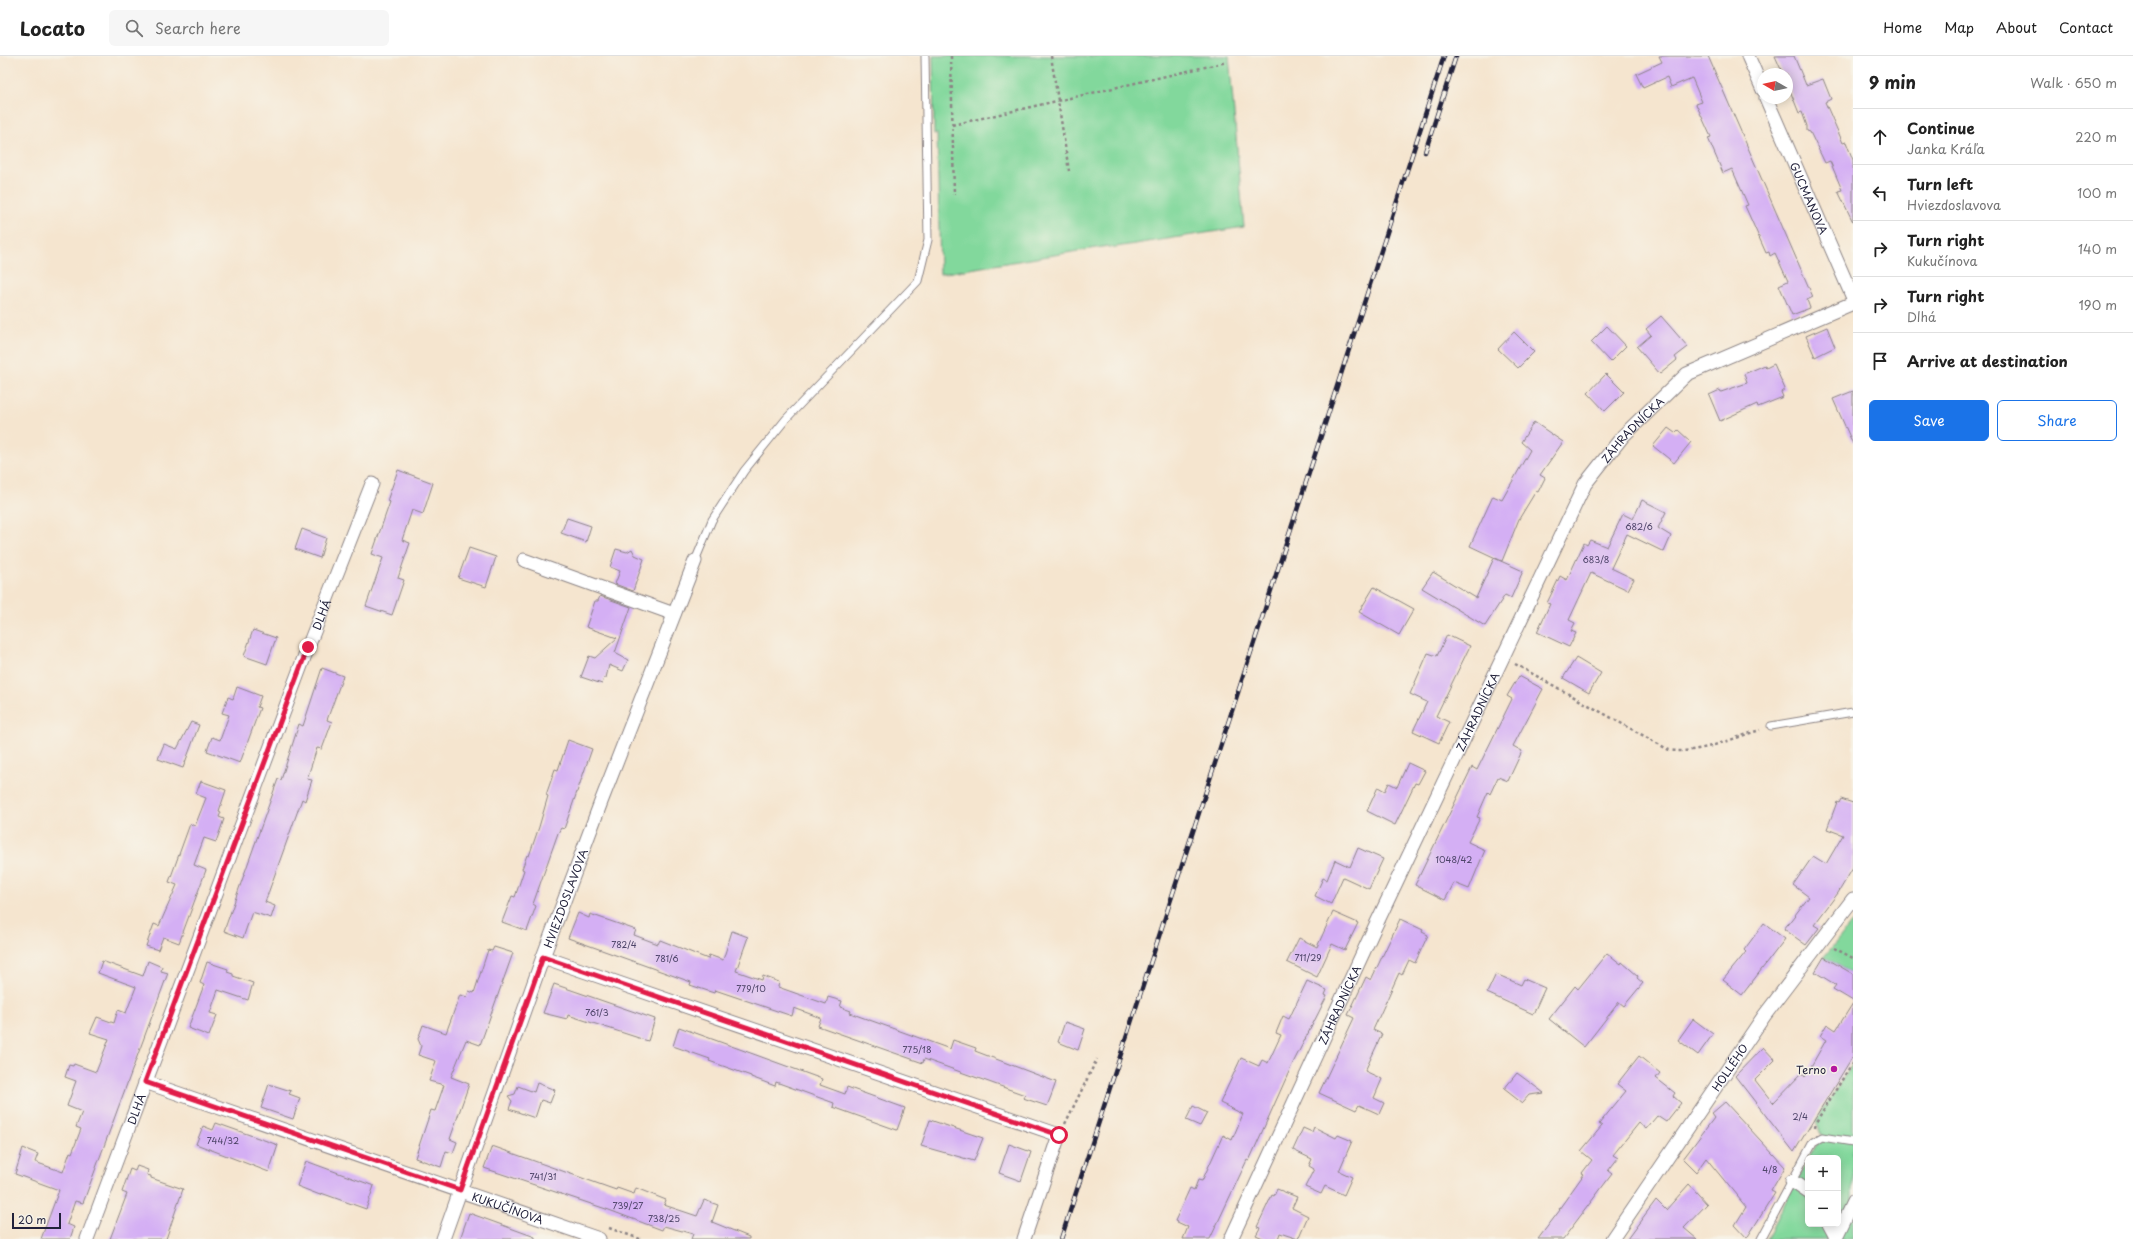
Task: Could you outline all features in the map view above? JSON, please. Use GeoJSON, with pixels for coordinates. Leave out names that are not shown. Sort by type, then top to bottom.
{"type":"FeatureCollection","features":[{"type":"Feature","properties":{"kind":"street"},"geometry":{"type":"LineString","coordinates":[[1748,56],[1757,76]]}},
{"type":"Feature","properties":{"kind":"street","name":"GUCMANOVA"},"geometry":{"type":"LineString","coordinates":[[1769,104],[1853,298]]}},
{"type":"Feature","properties":{"kind":"street","name":"ZÁHRADNÍCKA"},"geometry":{"type":"LineString","coordinates":[[1231,1239],[1502,657],[1585,484],[1623,436],[1687,374],[1853,303]]}},
{"type":"Feature","properties":{"kind":"street","name":"DLHÁ"},"geometry":{"type":"LineString","coordinates":[[87,1239],[308,647],[372,484]]}},
{"type":"Feature","properties":{"kind":"street"},"geometry":{"type":"LineString","coordinates":[[524,560],[674,614]]}},
{"type":"Feature","properties":{"kind":"street","name":"HVIEZDOSLAVOVA"},"geometry":{"type":"LineString","coordinates":[[443,1239],[543,957],[695,561]]}},
{"type":"Feature","properties":{"kind":"street","name":"HOLLÉHO"},"geometry":{"type":"LineString","coordinates":[[1612,1239],[1714,1086],[1764,1016],[1853,899]]}},
{"type":"Feature","properties":{"kind":"street"},"geometry":{"type":"LineString","coordinates":[[543,957],[1059,1135],[1024,1239]]}},
{"type":"Feature","properties":{"kind":"street","name":"KUKUČÍNOVA"},"geometry":{"type":"LineString","coordinates":[[145,1082],[599,1239]]}},
{"type":"Feature","properties":{"kind":"street"},"geometry":{"type":"LineString","coordinates":[[1792,1181],[1807,1191]]}},
{"type":"Feature","properties":{"kind":"street"},"geometry":{"type":"LineString","coordinates":[[1836,1238],[1853,1202]]}},
{"type":"Feature","properties":{"kind":"street"},"geometry":{"type":"LineString","coordinates":[[1830,1227],[1836,1238]]}},
{"type":"Feature","properties":{"kind":"lane"},"geometry":{"type":"LineString","coordinates":[[695,561],[712,520],[744,470],[786,419],[918,281],[928,240],[925,56]]}},
{"type":"Feature","properties":{"kind":"lane"},"geometry":{"type":"LineString","coordinates":[[1771,726],[1853,712]]}},
{"type":"Feature","properties":{"kind":"lane"},"geometry":{"type":"LineString","coordinates":[[1761,1239],[1812,1142],[1822,1137],[1853,1142]]}},
{"type":"Feature","properties":{"kind":"path"},"geometry":{"type":"LineString","coordinates":[[951,56],[954,195]]}},
{"type":"Feature","properties":{"kind":"path"},"geometry":{"type":"LineString","coordinates":[[1050,56],[1069,171]]}},
{"type":"Feature","properties":{"kind":"path"},"geometry":{"type":"LineString","coordinates":[[952,125],[1227,62]]}},
{"type":"Feature","properties":{"kind":"path"},"geometry":{"type":"LineString","coordinates":[[1502,657],[1669,750],[1679,752],[1692,751],[1771,726]]}},
{"type":"Feature","properties":{"kind":"path"},"geometry":{"type":"LineString","coordinates":[[1822,940],[1853,958]]}},
{"type":"Feature","properties":{"kind":"path"},"geometry":{"type":"LineString","coordinates":[[1059,1135],[1097,1059]]}},
{"type":"Feature","properties":{"kind":"path"},"geometry":{"type":"LineString","coordinates":[[1812,1142],[1816,1122],[1853,1062]]}},
{"type":"Feature","properties":{"kind":"green space"},"geometry":{"type":"Polygon","coordinates":[[[933,56],[1229,56],[1244,227],[1109,248],[1108,246],[940,274],[937,133],[934,134],[933,56]]]}},
{"type":"Feature","properties":{"kind":"green space"},"geometry":{"type":"Polygon","coordinates":[[[1853,921],[1853,974],[1824,957],[1853,921]]]}},
{"type":"Feature","properties":{"kind":"green space"},"geometry":{"type":"Polygon","coordinates":[[[1853,1062],[1853,1239],[1766,1239],[1805,1165],[1805,1227],[1841,1227],[1841,1155],[1811,1155],[1822,1137],[1816,1122],[1853,1062]]]}},
{"type":"Feature","properties":{"kind":"building"},"geometry":{"type":"Polygon","coordinates":[[[1659,56],[1708,56],[1813,297],[1807,300],[1810,308],[1792,315],[1779,285],[1788,281],[1775,253],[1770,256],[1769,252],[1766,253],[1745,206],[1748,205],[1732,169],[1723,173],[1708,138],[1711,137],[1696,104],[1702,102],[1692,78],[1671,87],[1667,77],[1643,88],[1636,74],[1662,62],[1659,56]]]}},
{"type":"Feature","properties":{"kind":"building"},"geometry":{"type":"Polygon","coordinates":[[[1775,56],[1794,56],[1806,85],[1823,79],[1831,99],[1825,102],[1843,143],[1846,142],[1853,160],[1853,222],[1838,191],[1842,190],[1830,161],[1825,163],[1810,132],[1807,131],[1807,126],[1802,112],[1799,113],[1793,98],[1793,68],[1780,68],[1775,56]]]}},
{"type":"Feature","properties":{"kind":"building"},"geometry":{"type":"Polygon","coordinates":[[[1661,316],[1688,347],[1675,357],[1677,360],[1660,374],[1637,347],[1651,335],[1646,329],[1661,316]]]}},
{"type":"Feature","properties":{"kind":"building"},"geometry":{"type":"Polygon","coordinates":[[[1607,326],[1626,346],[1610,362],[1591,342],[1607,326]]]}},
{"type":"Feature","properties":{"kind":"building"},"geometry":{"type":"Polygon","coordinates":[[[1827,327],[1835,347],[1815,357],[1806,336],[1827,327]]]}},
{"type":"Feature","properties":{"kind":"building"},"geometry":{"type":"Polygon","coordinates":[[[1514,332],[1534,352],[1518,368],[1498,349],[1514,332]]]}},
{"type":"Feature","properties":{"kind":"building"},"geometry":{"type":"Polygon","coordinates":[[[1774,364],[1785,389],[1781,392],[1783,397],[1758,407],[1757,404],[1720,421],[1709,395],[1720,390],[1721,392],[1747,383],[1744,374],[1765,365],[1766,368],[1774,364]]]}},
{"type":"Feature","properties":{"kind":"building"},"geometry":{"type":"Polygon","coordinates":[[[1606,374],[1624,392],[1605,411],[1588,393],[1606,374]]]}},
{"type":"Feature","properties":{"kind":"building"},"geometry":{"type":"Polygon","coordinates":[[[1853,391],[1853,444],[1833,399],[1853,391]]]}},
{"type":"Feature","properties":{"kind":"building"},"geometry":{"type":"Polygon","coordinates":[[[1534,422],[1563,442],[1540,475],[1545,478],[1538,492],[1536,491],[1519,519],[1502,561],[1470,546],[1493,496],[1502,500],[1530,450],[1521,442],[1534,422]]]}},
{"type":"Feature","properties":{"kind":"building"},"geometry":{"type":"Polygon","coordinates":[[[1668,428],[1675,433],[1678,430],[1691,442],[1674,463],[1653,446],[1668,428]]]}},
{"type":"Feature","properties":{"kind":"building"},"geometry":{"type":"Polygon","coordinates":[[[398,470],[433,483],[423,514],[412,510],[402,540],[410,543],[398,578],[404,580],[392,615],[366,606],[383,558],[372,554],[390,502],[387,501],[398,470]]]}},
{"type":"Feature","properties":{"kind":"building"},"geometry":{"type":"Polygon","coordinates":[[[1642,500],[1666,512],[1658,528],[1671,536],[1664,552],[1627,534],[1611,568],[1634,579],[1628,590],[1591,573],[1569,620],[1575,623],[1571,631],[1576,633],[1569,647],[1537,632],[1550,604],[1547,603],[1560,576],[1567,580],[1584,543],[1587,545],[1590,540],[1607,547],[1623,514],[1633,519],[1642,500]]]}},
{"type":"Feature","properties":{"kind":"building"},"geometry":{"type":"Polygon","coordinates":[[[567,518],[591,526],[586,542],[561,533],[567,518]]]}},
{"type":"Feature","properties":{"kind":"building"},"geometry":{"type":"Polygon","coordinates":[[[302,529],[326,538],[320,558],[295,549],[302,529]]]}},
{"type":"Feature","properties":{"kind":"building"},"geometry":{"type":"Polygon","coordinates":[[[469,548],[496,557],[486,587],[458,578],[469,548]]]}},
{"type":"Feature","properties":{"kind":"building"},"geometry":{"type":"Polygon","coordinates":[[[616,549],[627,552],[632,549],[635,555],[644,559],[633,591],[615,584],[620,571],[610,567],[616,549]]]}},
{"type":"Feature","properties":{"kind":"building"},"geometry":{"type":"Polygon","coordinates":[[[1494,558],[1523,571],[1511,598],[1505,595],[1485,626],[1422,588],[1433,572],[1476,598],[1494,558]]]}},
{"type":"Feature","properties":{"kind":"building"},"geometry":{"type":"Polygon","coordinates":[[[1374,587],[1414,609],[1399,635],[1359,612],[1374,587]]]}},
{"type":"Feature","properties":{"kind":"building"},"geometry":{"type":"Polygon","coordinates":[[[600,596],[631,607],[615,653],[628,660],[623,671],[609,665],[606,678],[604,678],[602,684],[581,677],[589,656],[595,658],[617,638],[586,627],[595,601],[598,601],[600,596]]]}},
{"type":"Feature","properties":{"kind":"building"},"geometry":{"type":"Polygon","coordinates":[[[253,630],[276,638],[267,664],[244,656],[253,630]]]}},
{"type":"Feature","properties":{"kind":"building"},"geometry":{"type":"Polygon","coordinates":[[[1447,635],[1470,646],[1436,716],[1449,722],[1439,743],[1413,731],[1427,702],[1410,694],[1428,653],[1437,656],[1447,635]]]}},
{"type":"Feature","properties":{"kind":"building"},"geometry":{"type":"Polygon","coordinates":[[[1576,658],[1601,673],[1589,693],[1563,678],[1576,658]]]}},
{"type":"Feature","properties":{"kind":"building"},"geometry":{"type":"Polygon","coordinates":[[[322,668],[343,676],[327,720],[332,722],[322,749],[317,748],[307,779],[312,780],[305,801],[302,799],[265,902],[275,906],[271,918],[252,912],[243,938],[224,931],[278,779],[281,780],[299,724],[303,726],[322,668]]]}},
{"type":"Feature","properties":{"kind":"building"},"geometry":{"type":"Polygon","coordinates":[[[1519,676],[1543,689],[1513,746],[1522,751],[1508,781],[1498,777],[1490,794],[1488,792],[1477,817],[1480,818],[1468,842],[1485,850],[1469,889],[1454,883],[1445,900],[1415,885],[1472,767],[1477,770],[1512,699],[1507,696],[1519,676]]]}},
{"type":"Feature","properties":{"kind":"building"},"geometry":{"type":"Polygon","coordinates":[[[237,687],[261,696],[257,707],[260,708],[240,763],[207,751],[212,737],[220,740],[229,715],[222,713],[228,697],[233,699],[237,687]]]}},
{"type":"Feature","properties":{"kind":"building"},"geometry":{"type":"Polygon","coordinates":[[[191,722],[199,725],[183,768],[158,759],[164,744],[177,749],[191,722]]]}},
{"type":"Feature","properties":{"kind":"building"},"geometry":{"type":"Polygon","coordinates":[[[568,740],[592,749],[564,829],[561,828],[558,833],[533,904],[536,906],[527,931],[502,922],[512,896],[515,897],[524,870],[522,869],[527,855],[529,856],[539,827],[548,796],[546,795],[555,769],[558,770],[568,740]]]}},
{"type":"Feature","properties":{"kind":"building"},"geometry":{"type":"Polygon","coordinates":[[[1408,763],[1425,771],[1418,784],[1415,783],[1395,825],[1367,811],[1378,787],[1385,791],[1389,783],[1397,787],[1408,763]]]}},
{"type":"Feature","properties":{"kind":"building"},"geometry":{"type":"Polygon","coordinates":[[[201,781],[226,790],[219,811],[221,812],[219,817],[224,819],[216,842],[204,838],[194,865],[206,870],[179,943],[163,937],[158,950],[146,946],[154,924],[159,926],[177,885],[169,882],[190,824],[195,826],[206,798],[196,794],[201,781]]]}},
{"type":"Feature","properties":{"kind":"building"},"geometry":{"type":"Polygon","coordinates":[[[1841,799],[1853,803],[1853,868],[1838,893],[1814,925],[1819,928],[1806,945],[1784,929],[1809,897],[1793,885],[1813,856],[1826,864],[1843,835],[1827,829],[1837,802],[1839,803],[1841,799]]]}},
{"type":"Feature","properties":{"kind":"building"},"geometry":{"type":"Polygon","coordinates":[[[1358,848],[1383,859],[1369,889],[1343,877],[1331,904],[1315,896],[1323,878],[1327,880],[1335,860],[1350,867],[1358,848]]]}},
{"type":"Feature","properties":{"kind":"building"},"geometry":{"type":"Polygon","coordinates":[[[1333,912],[1358,923],[1345,950],[1332,944],[1317,977],[1287,962],[1299,938],[1317,947],[1333,912]]]}},
{"type":"Feature","properties":{"kind":"building"},"geometry":{"type":"Polygon","coordinates":[[[578,913],[589,918],[590,914],[636,930],[634,935],[658,944],[660,940],[708,959],[709,955],[723,960],[732,931],[748,937],[736,971],[762,980],[763,976],[779,982],[778,987],[826,1004],[828,997],[842,1001],[840,1007],[851,1011],[850,1013],[950,1049],[953,1040],[976,1048],[975,1051],[1056,1082],[1051,1096],[1047,1106],[1023,1098],[1025,1095],[924,1059],[923,1063],[818,1026],[821,1018],[794,1008],[792,1016],[715,990],[714,993],[690,985],[691,982],[568,938],[578,913]]]}},
{"type":"Feature","properties":{"kind":"building"},"geometry":{"type":"Polygon","coordinates":[[[1400,919],[1423,930],[1422,932],[1428,935],[1415,963],[1409,960],[1402,975],[1399,973],[1373,1030],[1382,1034],[1365,1071],[1382,1079],[1374,1098],[1384,1103],[1379,1114],[1359,1105],[1356,1110],[1319,1093],[1354,1018],[1348,1015],[1366,977],[1371,980],[1400,919]]]}},
{"type":"Feature","properties":{"kind":"building"},"geometry":{"type":"Polygon","coordinates":[[[1764,923],[1785,939],[1742,995],[1723,980],[1746,952],[1744,950],[1764,923]]]}},
{"type":"Feature","properties":{"kind":"building"},"geometry":{"type":"Polygon","coordinates":[[[494,947],[513,953],[480,1045],[466,1040],[451,1077],[469,1084],[450,1139],[457,1142],[453,1153],[446,1151],[441,1167],[415,1158],[431,1110],[435,1111],[444,1085],[429,1081],[436,1061],[418,1055],[421,1046],[418,1039],[423,1025],[446,1033],[460,995],[467,997],[469,991],[474,993],[488,950],[492,951],[494,947]]]}},
{"type":"Feature","properties":{"kind":"building"},"geometry":{"type":"Polygon","coordinates":[[[1607,953],[1621,964],[1622,962],[1638,976],[1637,978],[1643,983],[1624,1006],[1619,1002],[1584,1047],[1549,1019],[1575,986],[1578,989],[1607,953]]]}},
{"type":"Feature","properties":{"kind":"building"},"geometry":{"type":"Polygon","coordinates":[[[1824,957],[1853,974],[1853,1001],[1833,989],[1836,985],[1815,972],[1824,957]]]}},
{"type":"Feature","properties":{"kind":"building"},"geometry":{"type":"Polygon","coordinates":[[[102,961],[143,976],[148,961],[162,967],[161,971],[168,973],[83,1203],[75,1201],[67,1224],[74,1227],[70,1239],[41,1239],[59,1190],[15,1174],[23,1148],[38,1154],[35,1162],[63,1172],[70,1152],[72,1153],[81,1129],[76,1127],[82,1112],[67,1106],[76,1081],[65,1077],[69,1065],[73,1066],[74,1064],[96,1072],[109,1039],[90,1033],[97,1017],[114,1023],[118,1010],[126,1013],[136,987],[98,973],[102,961]]]}},
{"type":"Feature","properties":{"kind":"building"},"geometry":{"type":"Polygon","coordinates":[[[207,962],[228,969],[227,972],[233,974],[233,976],[253,983],[248,1000],[218,990],[210,1013],[217,1015],[209,1036],[188,1028],[204,985],[200,983],[207,962]]]}},
{"type":"Feature","properties":{"kind":"building"},"geometry":{"type":"Polygon","coordinates":[[[1496,974],[1521,985],[1524,979],[1545,988],[1533,1014],[1487,993],[1496,974]]]}},
{"type":"Feature","properties":{"kind":"building"},"geometry":{"type":"Polygon","coordinates":[[[1307,981],[1327,990],[1325,995],[1327,996],[1292,1065],[1249,1161],[1247,1160],[1210,1239],[1183,1239],[1188,1227],[1175,1221],[1190,1188],[1194,1190],[1198,1180],[1202,1181],[1223,1135],[1232,1140],[1243,1114],[1220,1103],[1241,1058],[1259,1066],[1262,1060],[1268,1063],[1281,1035],[1276,1033],[1283,1016],[1289,1019],[1307,981]]]}},
{"type":"Feature","properties":{"kind":"building"},"geometry":{"type":"Polygon","coordinates":[[[554,984],[655,1019],[648,1041],[568,1015],[567,1019],[543,1013],[554,984]]]}},
{"type":"Feature","properties":{"kind":"building"},"geometry":{"type":"Polygon","coordinates":[[[1853,1003],[1853,1056],[1794,1152],[1735,1076],[1763,1047],[1775,1060],[1755,1080],[1773,1103],[1802,1073],[1805,1077],[1826,1040],[1820,1036],[1827,1024],[1836,1030],[1853,1003]]]}},
{"type":"Feature","properties":{"kind":"building"},"geometry":{"type":"Polygon","coordinates":[[[1693,1019],[1713,1034],[1698,1055],[1678,1040],[1693,1019]]]}},
{"type":"Feature","properties":{"kind":"building"},"geometry":{"type":"Polygon","coordinates":[[[1065,1022],[1085,1029],[1078,1050],[1058,1042],[1065,1022]]]}},
{"type":"Feature","properties":{"kind":"building"},"geometry":{"type":"Polygon","coordinates":[[[679,1027],[822,1079],[820,1085],[845,1094],[847,1087],[905,1108],[897,1130],[833,1107],[834,1103],[776,1082],[775,1086],[709,1061],[710,1059],[673,1046],[679,1027]]]}},
{"type":"Feature","properties":{"kind":"building"},"geometry":{"type":"Polygon","coordinates":[[[1639,1056],[1660,1073],[1656,1078],[1675,1093],[1673,1096],[1681,1103],[1666,1122],[1657,1116],[1646,1129],[1639,1123],[1613,1155],[1618,1158],[1608,1171],[1612,1174],[1563,1239],[1538,1239],[1560,1210],[1559,1209],[1584,1174],[1582,1173],[1592,1160],[1581,1151],[1602,1126],[1599,1124],[1626,1091],[1617,1084],[1639,1056]]]}},
{"type":"Feature","properties":{"kind":"building"},"geometry":{"type":"Polygon","coordinates":[[[1517,1073],[1544,1093],[1529,1095],[1522,1103],[1504,1089],[1517,1073]]]}},
{"type":"Feature","properties":{"kind":"building"},"geometry":{"type":"Polygon","coordinates":[[[537,1083],[555,1090],[550,1103],[541,1100],[535,1118],[509,1109],[512,1101],[508,1096],[515,1094],[518,1086],[534,1092],[537,1083]]]}},
{"type":"Feature","properties":{"kind":"building"},"geometry":{"type":"Polygon","coordinates":[[[269,1084],[291,1091],[289,1094],[300,1098],[293,1119],[261,1108],[269,1084]]]}},
{"type":"Feature","properties":{"kind":"building"},"geometry":{"type":"Polygon","coordinates":[[[1725,1102],[1785,1167],[1771,1191],[1775,1193],[1747,1238],[1735,1225],[1746,1207],[1706,1158],[1696,1172],[1683,1159],[1714,1118],[1711,1114],[1725,1102]]]}},
{"type":"Feature","properties":{"kind":"building"},"geometry":{"type":"Polygon","coordinates":[[[1193,1106],[1207,1113],[1200,1126],[1186,1120],[1193,1106]]]}},
{"type":"Feature","properties":{"kind":"building"},"geometry":{"type":"Polygon","coordinates":[[[930,1120],[983,1138],[974,1161],[921,1146],[930,1120]]]}},
{"type":"Feature","properties":{"kind":"building"},"geometry":{"type":"Polygon","coordinates":[[[216,1123],[278,1145],[269,1172],[196,1144],[203,1126],[213,1130],[216,1123]]]}},
{"type":"Feature","properties":{"kind":"building"},"geometry":{"type":"Polygon","coordinates":[[[1314,1127],[1336,1138],[1338,1135],[1352,1141],[1339,1171],[1352,1177],[1344,1195],[1325,1186],[1321,1194],[1305,1187],[1314,1169],[1309,1166],[1312,1159],[1293,1150],[1303,1128],[1312,1132],[1314,1127]]]}},
{"type":"Feature","properties":{"kind":"building"},"geometry":{"type":"Polygon","coordinates":[[[1009,1144],[1031,1152],[1021,1181],[999,1173],[1009,1144]]]}},
{"type":"Feature","properties":{"kind":"building"},"geometry":{"type":"Polygon","coordinates":[[[492,1146],[616,1190],[617,1188],[634,1194],[636,1188],[666,1200],[664,1205],[697,1216],[704,1200],[718,1205],[712,1222],[749,1237],[749,1239],[691,1239],[693,1234],[664,1226],[662,1230],[609,1210],[484,1168],[492,1146]]]}},
{"type":"Feature","properties":{"kind":"building"},"geometry":{"type":"Polygon","coordinates":[[[306,1161],[374,1186],[366,1209],[321,1193],[320,1195],[297,1186],[306,1161]]]}},
{"type":"Feature","properties":{"kind":"building"},"geometry":{"type":"Polygon","coordinates":[[[137,1166],[148,1170],[147,1175],[151,1176],[151,1178],[183,1189],[166,1239],[110,1239],[127,1194],[122,1192],[130,1169],[135,1171],[137,1166]]]}},
{"type":"Feature","properties":{"kind":"building"},"geometry":{"type":"Polygon","coordinates":[[[1689,1184],[1707,1204],[1684,1228],[1697,1239],[1627,1239],[1656,1200],[1666,1210],[1689,1184]]]}},
{"type":"Feature","properties":{"kind":"building"},"geometry":{"type":"Polygon","coordinates":[[[1277,1189],[1297,1197],[1292,1208],[1308,1216],[1298,1239],[1280,1233],[1278,1239],[1265,1239],[1256,1235],[1260,1228],[1257,1227],[1272,1195],[1274,1196],[1277,1189]]]}},
{"type":"Feature","properties":{"kind":"building"},"geometry":{"type":"Polygon","coordinates":[[[469,1213],[535,1237],[535,1239],[460,1239],[469,1213]]]}},
{"type":"Feature","properties":{"kind":"railway"},"geometry":{"type":"LineString","coordinates":[[1061,1239],[1444,56]]}},
{"type":"Feature","properties":{"kind":"railway"},"geometry":{"type":"LineString","coordinates":[[1425,152],[1456,56]]}},
{"type":"Feature","properties":{"kind":"place","name":"Terno"},"geometry":{"type":"Point","coordinates":[1834,1069]}},
{"type":"Feature","properties":{"kind":"route"},"geometry":{"type":"LineString","coordinates":[[308,647],[145,1082],[460,1190],[543,957],[1059,1135]]}}]}
